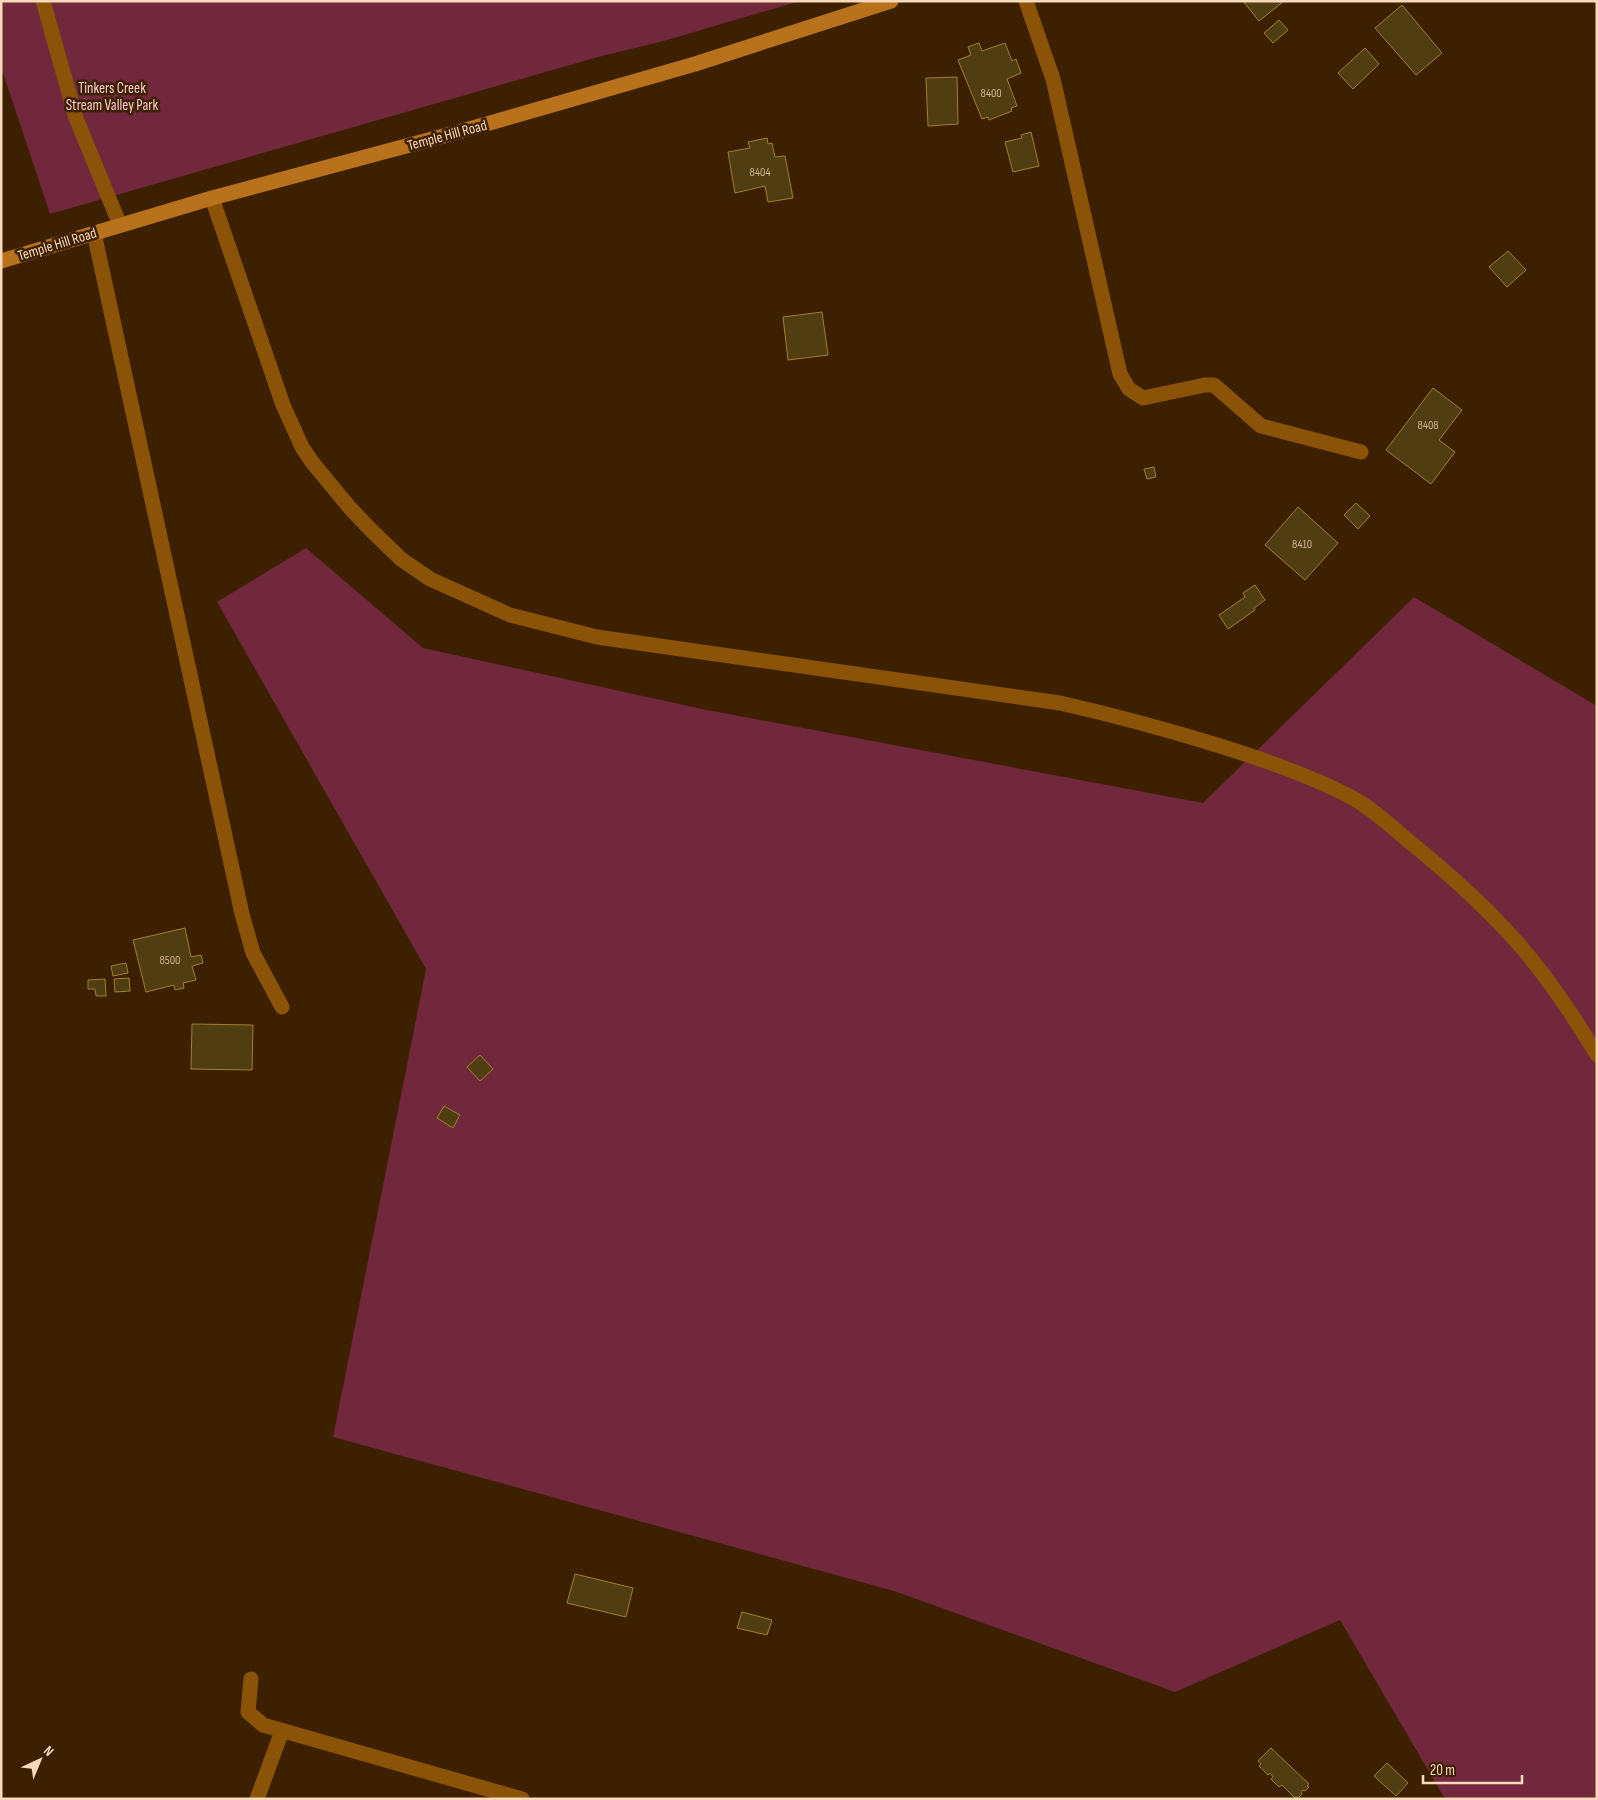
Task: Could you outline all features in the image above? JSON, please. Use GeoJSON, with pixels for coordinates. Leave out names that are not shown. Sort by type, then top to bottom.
{"type":"FeatureCollection","features":[{"type":"Feature","properties":{"kind":"main road","name":"Temple Hill Road"},"geometry":{"type":"LineString","coordinates":[[1,261],[212,198],[462,131],[686,67],[891,1]]}},
{"type":"Feature","properties":{"kind":"street"},"geometry":{"type":"LineString","coordinates":[[43,1],[76,118],[120,226]]}},
{"type":"Feature","properties":{"kind":"street"},"geometry":{"type":"LineString","coordinates":[[1026,1],[1053,79],[1120,374],[1129,389],[1143,398],[1205,385],[1214,385],[1261,426],[1361,452]]}},
{"type":"Feature","properties":{"kind":"street"},"geometry":{"type":"LineString","coordinates":[[212,198],[283,405],[302,447],[350,508],[372,531],[401,558],[430,579],[510,615],[597,637],[1060,703],[1168,730],[1286,769],[1352,798],[1384,821],[1468,893],[1504,928],[1543,973],[1597,1055]]}},
{"type":"Feature","properties":{"kind":"street"},"geometry":{"type":"LineString","coordinates":[[94,233],[242,914],[254,953],[282,1007]]}},
{"type":"Feature","properties":{"kind":"street"},"geometry":{"type":"LineString","coordinates":[[251,1680],[248,1712],[263,1725],[522,1799]]}},
{"type":"Feature","properties":{"kind":"street"},"geometry":{"type":"LineString","coordinates":[[257,1799],[282,1731]]}},
{"type":"Feature","properties":{"kind":"green space","name":"Tinkers Creek Stream Valley Park"},"geometry":{"type":"Polygon","coordinates":[[[1,1],[800,1],[50,214],[1,67],[1,1]]]}},
{"type":"Feature","properties":{"kind":"green space"},"geometry":{"type":"Polygon","coordinates":[[[306,548],[423,648],[702,709],[1203,803],[1414,597],[1597,706],[1597,1799],[1445,1799],[1340,1620],[1175,1692],[894,1591],[333,1437],[426,969],[217,602],[306,548]]]}},
{"type":"Feature","properties":{"kind":"building"},"geometry":{"type":"Polygon","coordinates":[[[1243,1],[1284,1],[1259,21],[1243,1]]]}},
{"type":"Feature","properties":{"kind":"building"},"geometry":{"type":"Polygon","coordinates":[[[1402,5],[1442,53],[1416,75],[1375,28],[1402,5]]]}},
{"type":"Feature","properties":{"kind":"building"},"geometry":{"type":"Polygon","coordinates":[[[1279,20],[1288,30],[1273,43],[1264,33],[1279,20]]]}},
{"type":"Feature","properties":{"kind":"building"},"geometry":{"type":"Polygon","coordinates":[[[979,43],[982,51],[1005,43],[1012,61],[1016,59],[1021,73],[1007,79],[1017,106],[1011,108],[1012,111],[989,120],[988,117],[982,119],[958,60],[971,55],[968,47],[979,43]]]}},
{"type":"Feature","properties":{"kind":"building"},"geometry":{"type":"Polygon","coordinates":[[[1365,48],[1379,64],[1353,89],[1338,73],[1365,48]]]}},
{"type":"Feature","properties":{"kind":"building"},"geometry":{"type":"Polygon","coordinates":[[[957,77],[958,124],[928,126],[926,78],[957,77]]]}},
{"type":"Feature","properties":{"kind":"building"},"geometry":{"type":"Polygon","coordinates":[[[1031,132],[1039,166],[1013,172],[1005,142],[1022,138],[1021,135],[1031,132]]]}},
{"type":"Feature","properties":{"kind":"building"},"geometry":{"type":"Polygon","coordinates":[[[767,138],[768,144],[772,143],[775,157],[785,156],[793,198],[768,202],[765,186],[735,193],[728,152],[750,148],[748,142],[767,138]]]}},
{"type":"Feature","properties":{"kind":"building"},"geometry":{"type":"Polygon","coordinates":[[[1508,251],[1526,270],[1507,287],[1489,267],[1508,251]]]}},
{"type":"Feature","properties":{"kind":"building"},"geometry":{"type":"Polygon","coordinates":[[[822,312],[828,355],[788,360],[783,317],[822,312]]]}},
{"type":"Feature","properties":{"kind":"building"},"geometry":{"type":"Polygon","coordinates":[[[1433,388],[1462,410],[1439,440],[1455,452],[1431,484],[1386,450],[1433,388]]]}},
{"type":"Feature","properties":{"kind":"building"},"geometry":{"type":"Polygon","coordinates":[[[1154,467],[1156,477],[1147,479],[1144,469],[1154,467]]]}},
{"type":"Feature","properties":{"kind":"building"},"geometry":{"type":"Polygon","coordinates":[[[1356,503],[1370,516],[1358,529],[1344,515],[1356,503]]]}},
{"type":"Feature","properties":{"kind":"building"},"geometry":{"type":"Polygon","coordinates":[[[1298,507],[1338,543],[1305,580],[1265,545],[1298,507]]]}},
{"type":"Feature","properties":{"kind":"building"},"geometry":{"type":"Polygon","coordinates":[[[1255,585],[1265,600],[1254,608],[1255,610],[1228,629],[1219,615],[1245,597],[1243,593],[1255,585]]]}},
{"type":"Feature","properties":{"kind":"building"},"geometry":{"type":"Polygon","coordinates":[[[185,928],[191,957],[201,955],[203,963],[192,966],[196,980],[183,983],[184,988],[175,990],[174,985],[146,992],[133,940],[185,928]]]}},
{"type":"Feature","properties":{"kind":"building"},"geometry":{"type":"Polygon","coordinates":[[[126,963],[128,973],[113,976],[111,966],[126,963]]]}},
{"type":"Feature","properties":{"kind":"building"},"geometry":{"type":"Polygon","coordinates":[[[129,978],[130,991],[115,992],[114,979],[129,978]]]}},
{"type":"Feature","properties":{"kind":"building"},"geometry":{"type":"Polygon","coordinates":[[[105,979],[106,996],[96,996],[95,989],[88,989],[88,980],[105,979]]]}},
{"type":"Feature","properties":{"kind":"building"},"geometry":{"type":"Polygon","coordinates":[[[192,1024],[253,1025],[252,1070],[191,1069],[192,1024]]]}},
{"type":"Feature","properties":{"kind":"building"},"geometry":{"type":"Polygon","coordinates":[[[480,1055],[493,1069],[480,1081],[467,1067],[480,1055]]]}},
{"type":"Feature","properties":{"kind":"building"},"geometry":{"type":"Polygon","coordinates":[[[444,1106],[460,1115],[453,1128],[437,1118],[444,1106]]]}},
{"type":"Feature","properties":{"kind":"building"},"geometry":{"type":"Polygon","coordinates":[[[575,1574],[633,1588],[626,1617],[567,1603],[575,1574]]]}},
{"type":"Feature","properties":{"kind":"building"},"geometry":{"type":"Polygon","coordinates":[[[742,1612],[772,1620],[767,1635],[737,1628],[742,1612]]]}},
{"type":"Feature","properties":{"kind":"building"},"geometry":{"type":"Polygon","coordinates":[[[1271,1748],[1309,1784],[1307,1786],[1309,1787],[1301,1792],[1302,1794],[1298,1798],[1295,1798],[1282,1785],[1279,1787],[1271,1779],[1273,1777],[1270,1773],[1268,1775],[1259,1766],[1261,1764],[1258,1761],[1271,1748]]]}},
{"type":"Feature","properties":{"kind":"building"},"geometry":{"type":"Polygon","coordinates":[[[1387,1763],[1408,1783],[1396,1796],[1374,1776],[1387,1763]]]}}]}
